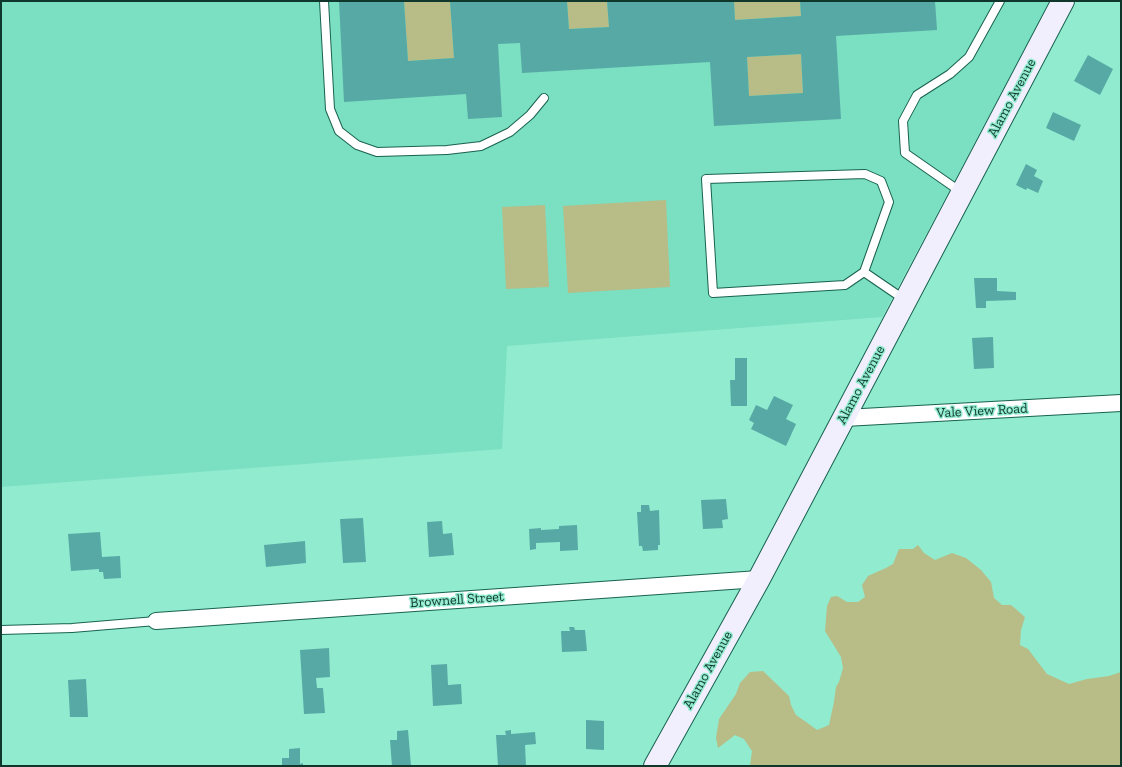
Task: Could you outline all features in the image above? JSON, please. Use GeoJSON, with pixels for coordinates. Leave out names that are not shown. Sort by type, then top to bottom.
{"type":"FeatureCollection","features":[{"type":"Feature","properties":{"kind":"street","name":"Alamo Avenue"},"geometry":{"type":"LineString","coordinates":[[655,766],[758,579],[844,418],[1063,1]]}},
{"type":"Feature","properties":{"kind":"street","name":"Vale View Road"},"geometry":{"type":"LineString","coordinates":[[844,418],[1121,403]]}},
{"type":"Feature","properties":{"kind":"street","name":"Brownell Street"},"geometry":{"type":"LineString","coordinates":[[156,621],[758,579]]}},
{"type":"Feature","properties":{"kind":"lane"},"geometry":{"type":"LineString","coordinates":[[324,1],[330,109],[339,131],[357,145],[377,152],[447,150],[481,146],[510,132],[530,115],[544,98]]}},
{"type":"Feature","properties":{"kind":"lane"},"geometry":{"type":"LineString","coordinates":[[962,193],[905,153],[903,122],[917,95],[950,74],[969,57],[1000,1]]}},
{"type":"Feature","properties":{"kind":"lane"},"geometry":{"type":"LineString","coordinates":[[865,174],[881,181],[889,202],[864,272],[845,285],[713,293],[706,179],[865,174]]}},
{"type":"Feature","properties":{"kind":"lane"},"geometry":{"type":"LineString","coordinates":[[864,272],[905,301]]}},
{"type":"Feature","properties":{"kind":"lane"},"geometry":{"type":"LineString","coordinates":[[1,630],[72,628],[156,621]]}},
{"type":"Feature","properties":{"kind":"shaded area"},"geometry":{"type":"Polygon","coordinates":[[[1,1],[1050,1],[882,317],[507,346],[502,449],[1,487],[1,1]]]}},
{"type":"Feature","properties":{"kind":"shaded area"},"geometry":{"type":"Polygon","coordinates":[[[404,1],[450,1],[454,58],[408,61],[404,1]]]}},
{"type":"Feature","properties":{"kind":"shaded area"},"geometry":{"type":"Polygon","coordinates":[[[567,1],[607,1],[609,27],[569,29],[567,1]]]}},
{"type":"Feature","properties":{"kind":"shaded area"},"geometry":{"type":"Polygon","coordinates":[[[734,1],[800,1],[801,16],[735,20],[734,1]]]}},
{"type":"Feature","properties":{"kind":"shaded area"},"geometry":{"type":"Polygon","coordinates":[[[801,54],[803,93],[749,96],[747,57],[801,54]]]}},
{"type":"Feature","properties":{"kind":"shaded area"},"geometry":{"type":"Polygon","coordinates":[[[666,200],[670,287],[568,293],[563,206],[666,200]]]}},
{"type":"Feature","properties":{"kind":"shaded area"},"geometry":{"type":"Polygon","coordinates":[[[545,205],[549,287],[506,289],[502,207],[545,205]]]}},
{"type":"Feature","properties":{"kind":"shaded area"},"geometry":{"type":"Polygon","coordinates":[[[918,545],[924,553],[935,560],[952,553],[966,558],[981,570],[991,582],[994,598],[1002,605],[1011,605],[1025,617],[1021,630],[1020,645],[1028,649],[1047,674],[1069,684],[1121,672],[1121,766],[750,766],[752,751],[744,739],[735,735],[718,748],[716,738],[719,719],[736,694],[740,683],[750,672],[763,671],[789,696],[791,705],[796,715],[817,730],[829,725],[836,687],[843,668],[841,657],[825,631],[827,606],[831,597],[837,596],[847,602],[858,602],[865,597],[862,585],[868,576],[893,564],[899,549],[913,549],[918,545]]]}},
{"type":"Feature","properties":{"kind":"building"},"geometry":{"type":"Polygon","coordinates":[[[339,1],[404,1],[408,61],[454,58],[450,1],[567,1],[569,29],[609,27],[607,1],[734,1],[735,20],[801,16],[800,1],[935,1],[937,30],[836,36],[841,119],[714,126],[710,62],[522,73],[520,43],[498,44],[502,117],[468,119],[466,94],[344,102],[339,1]],[[801,54],[747,57],[749,96],[803,93],[801,54]]]}},
{"type":"Feature","properties":{"kind":"building"},"geometry":{"type":"Polygon","coordinates":[[[1088,55],[1113,69],[1100,95],[1074,81],[1088,55]]]}},
{"type":"Feature","properties":{"kind":"building"},"geometry":{"type":"Polygon","coordinates":[[[1053,112],[1081,125],[1074,141],[1046,128],[1053,112]]]}},
{"type":"Feature","properties":{"kind":"building"},"geometry":{"type":"Polygon","coordinates":[[[1026,164],[1037,170],[1034,176],[1043,181],[1038,193],[1027,188],[1026,190],[1016,185],[1026,164]]]}},
{"type":"Feature","properties":{"kind":"building"},"geometry":{"type":"Polygon","coordinates":[[[974,278],[997,278],[997,291],[1016,292],[1016,300],[986,301],[986,308],[976,308],[974,278]]]}},
{"type":"Feature","properties":{"kind":"building"},"geometry":{"type":"Polygon","coordinates":[[[993,337],[994,368],[974,369],[972,338],[993,337]]]}},
{"type":"Feature","properties":{"kind":"building"},"geometry":{"type":"Polygon","coordinates":[[[735,358],[747,358],[747,406],[731,406],[730,380],[735,380],[735,358]]]}},
{"type":"Feature","properties":{"kind":"building"},"geometry":{"type":"Polygon","coordinates":[[[774,396],[793,405],[786,419],[796,424],[786,446],[751,429],[754,423],[749,420],[756,405],[767,410],[774,396]]]}},
{"type":"Feature","properties":{"kind":"building"},"geometry":{"type":"Polygon","coordinates":[[[726,499],[728,519],[722,520],[723,528],[703,529],[701,500],[726,499]]]}},
{"type":"Feature","properties":{"kind":"building"},"geometry":{"type":"Polygon","coordinates":[[[641,505],[649,505],[650,511],[659,510],[660,545],[658,545],[658,550],[643,551],[642,546],[639,546],[637,512],[641,512],[641,505]]]}},
{"type":"Feature","properties":{"kind":"building"},"geometry":{"type":"Polygon","coordinates":[[[363,518],[366,562],[343,563],[340,519],[363,518]]]}},
{"type":"Feature","properties":{"kind":"building"},"geometry":{"type":"Polygon","coordinates":[[[442,521],[443,534],[452,533],[454,555],[429,557],[427,522],[442,521]]]}},
{"type":"Feature","properties":{"kind":"building"},"geometry":{"type":"Polygon","coordinates":[[[577,525],[578,550],[560,551],[560,542],[536,543],[536,549],[530,550],[529,529],[559,529],[559,526],[577,525]]]}},
{"type":"Feature","properties":{"kind":"building"},"geometry":{"type":"Polygon","coordinates":[[[100,532],[102,557],[120,556],[121,578],[104,579],[103,572],[99,572],[99,569],[71,571],[68,534],[100,532]]]}},
{"type":"Feature","properties":{"kind":"building"},"geometry":{"type":"Polygon","coordinates":[[[305,541],[306,563],[266,567],[264,545],[305,541]]]}},
{"type":"Feature","properties":{"kind":"building"},"geometry":{"type":"Polygon","coordinates":[[[569,627],[574,627],[575,630],[585,630],[587,651],[562,652],[561,631],[570,631],[569,627]]]}},
{"type":"Feature","properties":{"kind":"building"},"geometry":{"type":"Polygon","coordinates":[[[329,648],[330,677],[316,678],[317,688],[323,688],[325,713],[304,714],[300,650],[329,648]]]}},
{"type":"Feature","properties":{"kind":"building"},"geometry":{"type":"Polygon","coordinates":[[[447,664],[448,685],[461,684],[462,704],[433,706],[431,665],[447,664]]]}},
{"type":"Feature","properties":{"kind":"building"},"geometry":{"type":"Polygon","coordinates":[[[86,679],[88,717],[70,717],[68,680],[86,679]]]}},
{"type":"Feature","properties":{"kind":"building"},"geometry":{"type":"Polygon","coordinates":[[[586,720],[604,721],[604,750],[586,749],[586,720]]]}},
{"type":"Feature","properties":{"kind":"building"},"geometry":{"type":"Polygon","coordinates":[[[408,730],[411,766],[392,766],[390,740],[397,740],[397,731],[408,730]]]}},
{"type":"Feature","properties":{"kind":"building"},"geometry":{"type":"Polygon","coordinates":[[[511,730],[511,734],[535,732],[536,744],[525,745],[526,766],[498,766],[496,735],[506,735],[505,731],[511,730]]]}},
{"type":"Feature","properties":{"kind":"building"},"geometry":{"type":"Polygon","coordinates":[[[300,748],[300,764],[303,763],[303,766],[282,766],[282,758],[289,758],[289,749],[300,748]]]}}]}
